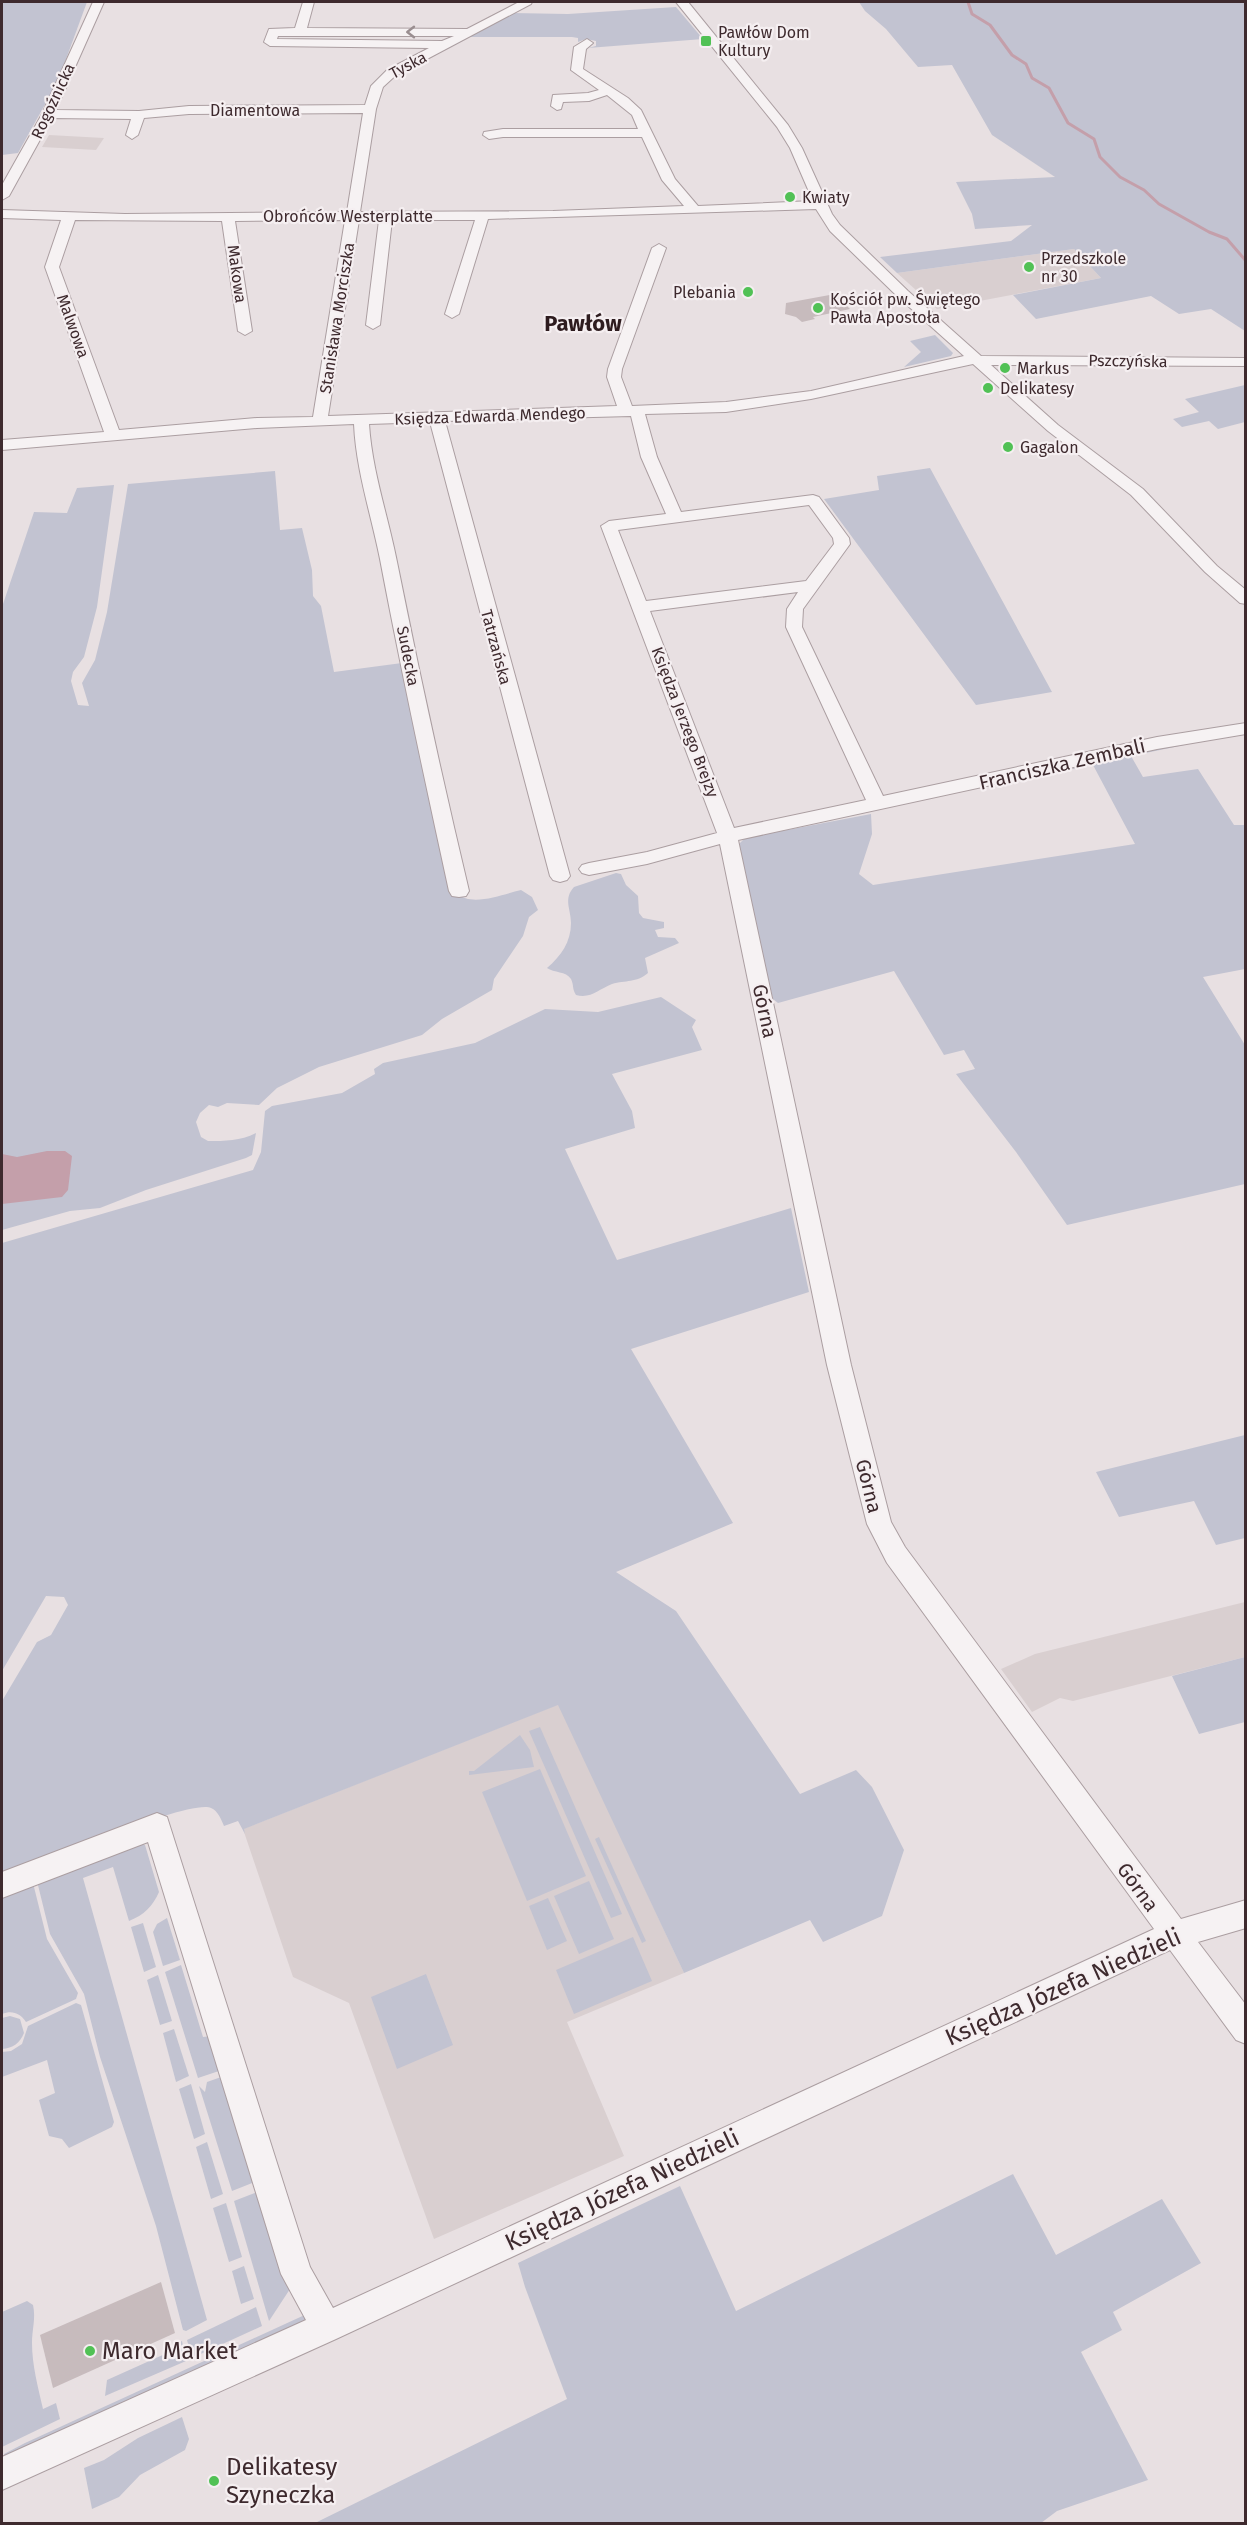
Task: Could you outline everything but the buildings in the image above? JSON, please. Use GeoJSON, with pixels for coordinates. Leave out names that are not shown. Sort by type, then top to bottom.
{"type":"FeatureCollection","features":[{"type":"Feature","properties":{"kind":"street","name":"Rogoźnicka"},"geometry":{"type":"LineString","coordinates":[[2,196],[48,114],[98,2]]}},
{"type":"Feature","properties":{"kind":"street"},"geometry":{"type":"LineString","coordinates":[[300,32],[308,2]]}},
{"type":"Feature","properties":{"kind":"street","name":"Tyska"},"geometry":{"type":"LineString","coordinates":[[353,215],[370,109],[377,86],[384,78],[525,2]]}},
{"type":"Feature","properties":{"kind":"street"},"geometry":{"type":"LineString","coordinates":[[682,2],[782,125],[796,148],[829,221],[842,236],[1064,438],[1137,492],[1211,569],[1245,599]]}},
{"type":"Feature","properties":{"kind":"street"},"geometry":{"type":"LineString","coordinates":[[445,46],[270,42],[273,32],[469,32]]}},
{"type":"Feature","properties":{"kind":"street"},"geometry":{"type":"LineString","coordinates":[[587,43],[580,47],[577,70],[637,113],[669,180],[695,210]]}},
{"type":"Feature","properties":{"kind":"street"},"geometry":{"type":"LineString","coordinates":[[553,99],[585,102],[609,91]]}},
{"type":"Feature","properties":{"kind":"street"},"geometry":{"type":"LineString","coordinates":[[132,135],[145,105],[140,97]]}},
{"type":"Feature","properties":{"kind":"street","name":"Diamentowa"},"geometry":{"type":"LineString","coordinates":[[48,114],[140,114],[189,110],[370,109]]}},
{"type":"Feature","properties":{"kind":"street"},"geometry":{"type":"LineString","coordinates":[[489,135],[647,133]]}},
{"type":"Feature","properties":{"kind":"street","name":"Obrońców Westerplatte"},"geometry":{"type":"LineString","coordinates":[[2,214],[69,217],[586,215],[821,205]]}},
{"type":"Feature","properties":{"kind":"street","name":"Stanisława Morciszka"},"geometry":{"type":"LineString","coordinates":[[320,421],[353,215]]}},
{"type":"Feature","properties":{"kind":"street"},"geometry":{"type":"LineString","coordinates":[[373,324],[386,215]]}},
{"type":"Feature","properties":{"kind":"street"},"geometry":{"type":"LineString","coordinates":[[452,314],[483,215]]}},
{"type":"Feature","properties":{"kind":"street","name":"Malwowa"},"geometry":{"type":"LineString","coordinates":[[69,217],[52,267],[113,435]]}},
{"type":"Feature","properties":{"kind":"street","name":"Makowa"},"geometry":{"type":"LineString","coordinates":[[228,217],[245,331]]}},
{"type":"Feature","properties":{"kind":"street"},"geometry":{"type":"LineString","coordinates":[[659,248],[615,369],[615,377],[632,411],[676,518]]}},
{"type":"Feature","properties":{"kind":"street","name":"Pszczyńska"},"geometry":{"type":"LineString","coordinates":[[975,359],[1245,362]]}},
{"type":"Feature","properties":{"kind":"street","name":"Księdza Edwarda Mendego"},"geometry":{"type":"LineString","coordinates":[[2,445],[228,425],[712,408],[780,401],[954,361],[975,359]]}},
{"type":"Feature","properties":{"kind":"street","name":"Tatrzańska"},"geometry":{"type":"LineString","coordinates":[[436,417],[529,770],[560,876]]}},
{"type":"Feature","properties":{"kind":"street","name":"Sudecka"},"geometry":{"type":"LineString","coordinates":[[360,420],[363,452],[385,543],[421,725],[459,891]]}},
{"type":"Feature","properties":{"kind":"street","name":"Księdza Jerzego Brejzy"},"geometry":{"type":"LineString","coordinates":[[728,836],[609,526],[813,500],[841,538],[842,544],[810,586]]}},
{"type":"Feature","properties":{"kind":"street"},"geometry":{"type":"LineString","coordinates":[[642,608],[810,586]]}},
{"type":"Feature","properties":{"kind":"street"},"geometry":{"type":"LineString","coordinates":[[794,627],[795,609],[810,586]]}},
{"type":"Feature","properties":{"kind":"street"},"geometry":{"type":"LineString","coordinates":[[777,591],[878,805]]}},
{"type":"Feature","properties":{"kind":"street","name":"Franciszka Zembali"},"geometry":{"type":"LineString","coordinates":[[589,869],[647,858],[728,836],[1157,743],[1245,728]]}},
{"type":"Feature","properties":{"kind":"street","name":"Górna"},"geometry":{"type":"LineString","coordinates":[[728,836],[831,1327],[879,1524],[896,1555],[1245,2030]]}},
{"type":"Feature","properties":{"kind":"street"},"geometry":{"type":"LineString","coordinates":[[2,1885],[156,1826],[297,2274],[316,2305],[326,2328]]}},
{"type":"Feature","properties":{"kind":"street","name":"Księdza Józefa Niedzieli"},"geometry":{"type":"LineString","coordinates":[[2,2474],[326,2328],[1138,1949],[1174,1935],[1245,1914]]}},
{"type":"Feature","properties":{"kind":"shaded area"},"geometry":{"type":"Polygon","coordinates":[[[2,2],[87,2],[58,81],[18,153],[2,155],[2,2]]]}},
{"type":"Feature","properties":{"kind":"shaded area"},"geometry":{"type":"Polygon","coordinates":[[[859,2],[1245,2],[1245,331],[1211,309],[1179,314],[1151,296],[1036,319],[1013,295],[1101,278],[1074,249],[897,273],[880,257],[1011,241],[1032,225],[975,229],[972,214],[956,182],[1055,177],[992,135],[952,65],[918,67],[886,29],[865,11],[859,2]]]}},
{"type":"Feature","properties":{"kind":"shaded area"},"geometry":{"type":"Polygon","coordinates":[[[676,7],[703,39],[588,48],[596,46],[596,41],[586,39],[578,42],[578,38],[572,37],[468,37],[512,13],[568,14],[676,7]]]}},
{"type":"Feature","properties":{"kind":"shaded area"},"geometry":{"type":"Polygon","coordinates":[[[49,135],[104,138],[96,150],[42,147],[49,135]]]}},
{"type":"Feature","properties":{"kind":"shaded area"},"geometry":{"type":"Polygon","coordinates":[[[1074,249],[1101,278],[937,309],[897,273],[1074,249]]]}},
{"type":"Feature","properties":{"kind":"shaded area"},"geometry":{"type":"Polygon","coordinates":[[[935,335],[953,353],[951,356],[904,367],[921,352],[910,341],[935,335]]]}},
{"type":"Feature","properties":{"kind":"shaded area"},"geometry":{"type":"Polygon","coordinates":[[[1245,385],[1245,422],[1218,429],[1209,421],[1182,427],[1173,419],[1199,412],[1185,399],[1245,385]]]}},
{"type":"Feature","properties":{"kind":"shaded area"},"geometry":{"type":"Polygon","coordinates":[[[930,468],[1052,692],[976,705],[824,499],[879,490],[877,476],[930,468]]]}},
{"type":"Feature","properties":{"kind":"shaded area"},"geometry":{"type":"Polygon","coordinates":[[[275,471],[280,530],[302,528],[312,570],[313,596],[321,606],[334,672],[402,663],[457,894],[464,898],[480,900],[521,890],[532,897],[538,910],[529,917],[523,936],[494,979],[492,990],[442,1019],[422,1035],[319,1067],[277,1088],[259,1105],[227,1103],[218,1107],[209,1105],[200,1113],[196,1122],[201,1137],[208,1141],[238,1139],[256,1133],[252,1155],[146,1190],[100,1208],[70,1211],[2,1230],[2,607],[34,512],[67,513],[77,488],[114,485],[97,607],[84,657],[73,672],[71,681],[78,705],[89,706],[82,683],[95,660],[107,612],[128,484],[275,471]]]}},
{"type":"Feature","properties":{"kind":"shaded area"},"geometry":{"type":"Polygon","coordinates":[[[1182,743],[1184,745],[1131,756],[1143,777],[1198,769],[1234,825],[1245,825],[1245,969],[1203,977],[1245,1045],[1245,1184],[1067,1225],[1016,1152],[956,1074],[975,1069],[964,1050],[944,1055],[894,971],[778,1003],[773,999],[737,846],[745,838],[871,814],[872,834],[859,874],[873,885],[1135,844],[1093,765],[1073,769],[1071,766],[1182,743]]]}},
{"type":"Feature","properties":{"kind":"shaded area"},"geometry":{"type":"Polygon","coordinates":[[[616,873],[621,874],[626,885],[638,896],[639,913],[643,918],[664,922],[664,928],[655,930],[658,937],[675,938],[679,943],[645,958],[648,973],[639,978],[612,984],[591,995],[576,995],[569,976],[547,968],[561,953],[571,930],[569,896],[574,887],[616,873]]]}},
{"type":"Feature","properties":{"kind":"shaded area"},"geometry":{"type":"Polygon","coordinates":[[[661,997],[696,1020],[692,1027],[702,1050],[612,1074],[632,1111],[635,1128],[565,1149],[617,1260],[791,1208],[809,1292],[631,1349],[733,1523],[616,1572],[676,1611],[800,1794],[856,1770],[872,1787],[904,1850],[882,1916],[823,1942],[810,1920],[684,1973],[558,1705],[244,1829],[245,1834],[238,1821],[224,1826],[213,1809],[197,1808],[174,1813],[110,1835],[2,1878],[2,1701],[37,1642],[51,1635],[68,1605],[64,1597],[46,1596],[2,1671],[2,1243],[253,1170],[261,1152],[265,1111],[272,1106],[342,1093],[375,1074],[374,1069],[383,1063],[475,1043],[545,1009],[598,1012],[661,997]]]}},
{"type":"Feature","properties":{"kind":"shaded area"},"geometry":{"type":"Polygon","coordinates":[[[47,1151],[65,1151],[72,1156],[68,1190],[62,1197],[2,1204],[2,1154],[17,1157],[47,1151]]]}},
{"type":"Feature","properties":{"kind":"shaded area"},"geometry":{"type":"Polygon","coordinates":[[[1245,1435],[1245,1538],[1216,1545],[1194,1501],[1119,1517],[1096,1472],[1245,1435]]]}},
{"type":"Feature","properties":{"kind":"shaded area"},"geometry":{"type":"Polygon","coordinates":[[[1245,1602],[1245,1657],[1073,1701],[1060,1698],[1032,1712],[1001,1669],[1035,1654],[1245,1602]]]}},
{"type":"Feature","properties":{"kind":"shaded area"},"geometry":{"type":"Polygon","coordinates":[[[1245,1657],[1245,1722],[1199,1734],[1172,1676],[1245,1657]]]}},
{"type":"Feature","properties":{"kind":"shaded area"},"geometry":{"type":"Polygon","coordinates":[[[559,1704],[684,1973],[567,2022],[624,2156],[434,2239],[349,2003],[293,1977],[243,1829],[559,1704]]]}},
{"type":"Feature","properties":{"kind":"shaded area"},"geometry":{"type":"Polygon","coordinates":[[[540,1727],[622,1914],[611,1918],[529,1731],[540,1727]]]}},
{"type":"Feature","properties":{"kind":"shaded area"},"geometry":{"type":"Polygon","coordinates":[[[520,1735],[530,1750],[534,1767],[469,1775],[469,1771],[474,1771],[520,1735]]]}},
{"type":"Feature","properties":{"kind":"shaded area"},"geometry":{"type":"Polygon","coordinates":[[[540,1769],[586,1876],[527,1901],[482,1792],[540,1769]]]}},
{"type":"Feature","properties":{"kind":"shaded area"},"geometry":{"type":"Polygon","coordinates":[[[599,1837],[646,1941],[642,1943],[595,1839],[599,1837]]]}},
{"type":"Feature","properties":{"kind":"shaded area"},"geometry":{"type":"Polygon","coordinates":[[[142,1844],[145,1845],[159,1892],[151,1906],[139,1916],[129,1921],[113,1867],[83,1878],[207,2320],[186,2331],[183,2330],[156,2226],[100,2057],[84,1994],[50,1934],[36,1877],[142,1844]]]}},
{"type":"Feature","properties":{"kind":"shaded area"},"geometry":{"type":"Polygon","coordinates":[[[32,1879],[47,1939],[78,1993],[76,1999],[26,2022],[15,2013],[2,2014],[2,1890],[32,1879]]]}},
{"type":"Feature","properties":{"kind":"shaded area"},"geometry":{"type":"Polygon","coordinates":[[[589,1881],[614,1939],[579,1954],[554,1896],[589,1881]]]}},
{"type":"Feature","properties":{"kind":"shaded area"},"geometry":{"type":"Polygon","coordinates":[[[548,1898],[567,1941],[547,1950],[529,1906],[548,1898]]]}},
{"type":"Feature","properties":{"kind":"shaded area"},"geometry":{"type":"Polygon","coordinates":[[[167,1918],[180,1960],[163,1966],[153,1932],[157,1924],[167,1918]]]}},
{"type":"Feature","properties":{"kind":"shaded area"},"geometry":{"type":"Polygon","coordinates":[[[143,1923],[156,1967],[144,1972],[131,1927],[143,1923]]]}},
{"type":"Feature","properties":{"kind":"shaded area"},"geometry":{"type":"Polygon","coordinates":[[[633,1937],[652,1981],[574,2014],[556,1970],[633,1937]]]}},
{"type":"Feature","properties":{"kind":"shaded area"},"geometry":{"type":"Polygon","coordinates":[[[181,1965],[203,2037],[212,2036],[222,2070],[198,2078],[165,1972],[181,1965]]]}},
{"type":"Feature","properties":{"kind":"shaded area"},"geometry":{"type":"Polygon","coordinates":[[[426,1974],[453,2045],[397,2069],[371,1997],[426,1974]]]}},
{"type":"Feature","properties":{"kind":"shaded area"},"geometry":{"type":"Polygon","coordinates":[[[158,1975],[172,2021],[160,2025],[147,1980],[158,1975]]]}},
{"type":"Feature","properties":{"kind":"shaded area"},"geometry":{"type":"Polygon","coordinates":[[[76,2003],[81,2005],[114,2122],[112,2127],[69,2148],[62,2139],[49,2136],[39,2100],[55,2093],[47,2060],[2,2077],[2,2052],[11,2051],[22,2044],[28,2026],[76,2003]]]}},
{"type":"Feature","properties":{"kind":"shaded area"},"geometry":{"type":"Polygon","coordinates":[[[10,2016],[20,2019],[24,2033],[16,2044],[2,2049],[2,2018],[10,2016]]]}},
{"type":"Feature","properties":{"kind":"shaded area"},"geometry":{"type":"Polygon","coordinates":[[[174,2029],[189,2076],[176,2082],[163,2033],[174,2029]]]}},
{"type":"Feature","properties":{"kind":"shaded area"},"geometry":{"type":"Polygon","coordinates":[[[224,2076],[257,2181],[232,2191],[199,2086],[205,2092],[207,2082],[224,2076]]]}},
{"type":"Feature","properties":{"kind":"shaded area"},"geometry":{"type":"Polygon","coordinates":[[[191,2084],[205,2134],[194,2139],[179,2089],[191,2084]]]}},
{"type":"Feature","properties":{"kind":"shaded area"},"geometry":{"type":"Polygon","coordinates":[[[207,2142],[223,2194],[211,2199],[196,2147],[207,2142]]]}},
{"type":"Feature","properties":{"kind":"shaded area"},"geometry":{"type":"Polygon","coordinates":[[[1013,2174],[1056,2255],[1162,2199],[1201,2263],[1113,2312],[1122,2330],[1081,2352],[1148,2480],[1057,2511],[1041,2523],[315,2523],[567,2399],[518,2263],[680,2186],[736,2311],[1013,2174]]]}},
{"type":"Feature","properties":{"kind":"shaded area"},"geometry":{"type":"Polygon","coordinates":[[[260,2191],[292,2286],[269,2321],[234,2201],[260,2191]]]}},
{"type":"Feature","properties":{"kind":"shaded area"},"geometry":{"type":"Polygon","coordinates":[[[226,2203],[242,2257],[229,2262],[213,2208],[226,2203]]]}},
{"type":"Feature","properties":{"kind":"shaded area"},"geometry":{"type":"Polygon","coordinates":[[[244,2266],[254,2299],[241,2304],[232,2271],[244,2266]]]}},
{"type":"Feature","properties":{"kind":"shaded area"},"geometry":{"type":"Polygon","coordinates":[[[27,2301],[33,2305],[34,2310],[33,2360],[43,2409],[56,2403],[60,2419],[2,2447],[2,2312],[27,2301]]]}},
{"type":"Feature","properties":{"kind":"shaded area"},"geometry":{"type":"Polygon","coordinates":[[[256,2307],[262,2326],[192,2358],[187,2340],[256,2307]]]}},
{"type":"Feature","properties":{"kind":"shaded area"},"geometry":{"type":"Polygon","coordinates":[[[309,2313],[308,2320],[5,2458],[4,2454],[25,2443],[309,2313]]]}},
{"type":"Feature","properties":{"kind":"shaded area"},"geometry":{"type":"Polygon","coordinates":[[[182,2341],[186,2361],[105,2396],[107,2380],[176,2349],[178,2343],[182,2341]]]}},
{"type":"Feature","properties":{"kind":"shaded area"},"geometry":{"type":"Polygon","coordinates":[[[182,2417],[189,2439],[185,2450],[140,2475],[119,2497],[92,2509],[84,2468],[104,2460],[138,2438],[182,2417]]]}},
{"type":"Feature","properties":{"kind":"waterway"},"geometry":{"type":"LineString","coordinates":[[968,2],[972,14],[990,25],[1012,55],[1026,64],[1032,78],[1049,88],[1068,123],[1094,139],[1100,157],[1120,177],[1144,190],[1159,204],[1209,232],[1227,239],[1246,261]]}},
{"type":"Feature","properties":{"kind":"place","name":"Pawłów Dom Kultury"},"geometry":{"type":"Point","coordinates":[706,41]}},
{"type":"Feature","properties":{"kind":"place","name":"Kwiaty"},"geometry":{"type":"Point","coordinates":[790,197]}},
{"type":"Feature","properties":{"kind":"place","name":"Przedszkole nr 30"},"geometry":{"type":"Point","coordinates":[1029,267]}},
{"type":"Feature","properties":{"kind":"place","name":"Plebania"},"geometry":{"type":"Point","coordinates":[748,292]}},
{"type":"Feature","properties":{"kind":"place","name":"Kościół pw. Świętego Pawła Apostoła"},"geometry":{"type":"Point","coordinates":[818,308]}},
{"type":"Feature","properties":{"kind":"place","name":"Markus"},"geometry":{"type":"Point","coordinates":[1005,368]}},
{"type":"Feature","properties":{"kind":"place","name":"Delikatesy"},"geometry":{"type":"Point","coordinates":[988,388]}},
{"type":"Feature","properties":{"kind":"place","name":"Gagalon"},"geometry":{"type":"Point","coordinates":[1008,447]}},
{"type":"Feature","properties":{"kind":"place","name":"Maro Market"},"geometry":{"type":"Point","coordinates":[90,2351]}},
{"type":"Feature","properties":{"kind":"place","name":"Delikatesy Szyneczka"},"geometry":{"type":"Point","coordinates":[214,2481]}},
{"type":"Feature","properties":{"kind":"district","name":"Pawłów"},"geometry":{"type":"Point","coordinates":[583,323]}}]}
